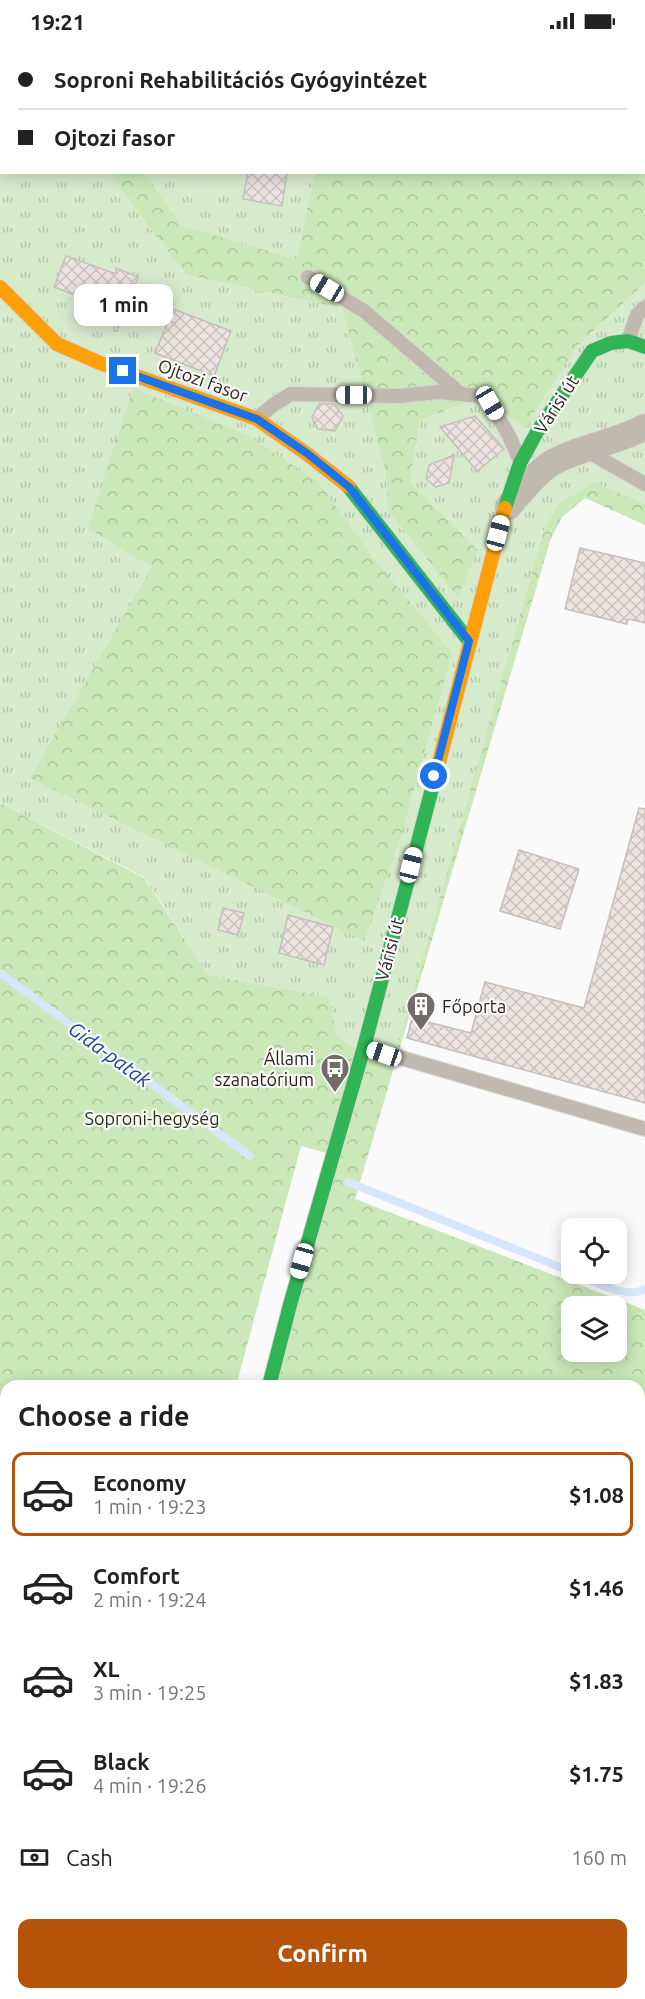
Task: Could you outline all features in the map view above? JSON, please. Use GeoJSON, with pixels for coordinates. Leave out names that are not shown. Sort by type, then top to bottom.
{"type":"FeatureCollection","features":[{"type":"Feature","properties":{"kind":"street","name":"Ojtozi fasor"},"geometry":{"type":"LineString","coordinates":[[0,287],[57,344],[100,363],[257,419],[308,454],[349,487],[469,641]]}},
{"type":"Feature","properties":{"kind":"street"},"geometry":{"type":"LineString","coordinates":[[628,341],[645,347]]}},
{"type":"Feature","properties":{"kind":"street","name":"Várisi út"},"geometry":{"type":"LineString","coordinates":[[271,1380],[364,1047],[469,641],[504,512],[520,463],[537,432],[592,351],[611,343],[628,341]]}},
{"type":"Feature","properties":{"kind":"street","name":"Várisi út"},"geometry":{"type":"LineString","coordinates":[[504,512],[528,484],[550,464],[645,427]]}},
{"type":"Feature","properties":{"kind":"lane"},"geometry":{"type":"LineString","coordinates":[[308,277],[364,311],[462,394]]}},
{"type":"Feature","properties":{"kind":"lane"},"geometry":{"type":"LineString","coordinates":[[628,341],[637,315],[645,307]]}},
{"type":"Feature","properties":{"kind":"lane"},"geometry":{"type":"LineString","coordinates":[[257,419],[273,405],[291,394],[398,396],[439,392],[480,396],[490,403],[508,434],[520,463]]}},
{"type":"Feature","properties":{"kind":"lane"},"geometry":{"type":"LineString","coordinates":[[585,450],[645,484]]}},
{"type":"Feature","properties":{"kind":"lane"},"geometry":{"type":"LineString","coordinates":[[364,1047],[645,1129]]}},
{"type":"Feature","properties":{"kind":"green space"},"geometry":{"type":"Polygon","coordinates":[[[0,174],[113,174],[113,179],[186,275],[342,308],[386,473],[387,510],[458,596],[478,550],[410,482],[420,420],[479,398],[577,346],[645,283],[645,504],[594,483],[544,529],[391,1071],[337,1036],[329,997],[208,975],[144,877],[0,803],[0,174]]]}},
{"type":"Feature","properties":{"kind":"green space"},"geometry":{"type":"Polygon","coordinates":[[[113,174],[146,174],[181,225],[296,259],[315,174],[645,174],[645,283],[577,346],[525,427],[479,398],[420,420],[410,482],[478,550],[458,597],[387,510],[386,473],[342,308],[186,275],[113,179],[113,174]]]}},
{"type":"Feature","properties":{"kind":"green space"},"geometry":{"type":"Polygon","coordinates":[[[146,174],[315,174],[296,259],[181,225],[146,174]]]}},
{"type":"Feature","properties":{"kind":"green space"},"geometry":{"type":"Polygon","coordinates":[[[196,174],[250,174],[241,197],[193,190],[196,174]]]}},
{"type":"Feature","properties":{"kind":"green space"},"geometry":{"type":"Polygon","coordinates":[[[133,388],[250,436],[319,483],[371,555],[452,653],[400,839],[364,941],[30,778],[152,567],[88,528],[133,388]]]}},
{"type":"Feature","properties":{"kind":"green space","name":"Soproni-hegység"},"geometry":{"type":"Polygon","coordinates":[[[594,482],[645,504],[645,525],[585,498],[562,517],[551,538],[355,1199],[561,1278],[561,1284],[577,1284],[608,1296],[561,1296],[561,1362],[627,1362],[627,1303],[645,1310],[645,1380],[266,1380],[327,1153],[301,1146],[238,1380],[0,1380],[0,803],[144,878],[208,975],[329,997],[337,1036],[391,1070],[544,529],[559,504],[594,482]]]}},
{"type":"Feature","properties":{"kind":"building"},"geometry":{"type":"Polygon","coordinates":[[[248,174],[287,174],[282,206],[243,199],[248,174]]]}},
{"type":"Feature","properties":{"kind":"building"},"geometry":{"type":"Polygon","coordinates":[[[66,256],[116,274],[116,268],[138,277],[117,331],[114,331],[114,310],[54,287],[66,256]]]}},
{"type":"Feature","properties":{"kind":"building"},"geometry":{"type":"Polygon","coordinates":[[[173,309],[231,331],[214,376],[155,353],[173,309]]]}},
{"type":"Feature","properties":{"kind":"building"},"geometry":{"type":"Polygon","coordinates":[[[319,404],[334,404],[343,416],[335,431],[318,429],[312,417],[319,404]]]}},
{"type":"Feature","properties":{"kind":"building"},"geometry":{"type":"Polygon","coordinates":[[[475,416],[504,449],[477,471],[440,427],[475,416]]]}},
{"type":"Feature","properties":{"kind":"building"},"geometry":{"type":"Polygon","coordinates":[[[454,455],[449,483],[436,487],[426,479],[429,465],[454,455]]]}},
{"type":"Feature","properties":{"kind":"building"},"geometry":{"type":"Polygon","coordinates":[[[580,548],[645,563],[645,623],[628,619],[627,624],[565,609],[580,548]]]}},
{"type":"Feature","properties":{"kind":"building"},"geometry":{"type":"Polygon","coordinates":[[[639,808],[645,809],[645,1103],[407,1038],[412,1018],[471,1033],[485,982],[584,1008],[639,808]]]}},
{"type":"Feature","properties":{"kind":"building"},"geometry":{"type":"Polygon","coordinates":[[[519,850],[579,869],[560,929],[500,911],[519,850]]]}},
{"type":"Feature","properties":{"kind":"building"},"geometry":{"type":"Polygon","coordinates":[[[223,908],[244,913],[238,935],[218,930],[223,908]]]}},
{"type":"Feature","properties":{"kind":"building"},"geometry":{"type":"Polygon","coordinates":[[[288,915],[333,927],[324,965],[279,953],[288,915]]]}},
{"type":"Feature","properties":{"kind":"waterway","name":"Gida-patak"},"geometry":{"type":"LineString","coordinates":[[0,973],[250,1156]]}},
{"type":"Feature","properties":{"kind":"waterway","name":"Gida-patak"},"geometry":{"type":"LineString","coordinates":[[348,1182],[561,1268]]}},
{"type":"Feature","properties":{"kind":"waterway","name":"Gida-patak"},"geometry":{"type":"LineString","coordinates":[[599,1284],[628,1292],[645,1289]]}},
{"type":"Feature","properties":{"kind":"traffic: fast"},"geometry":{"type":"LineString","coordinates":[[505,508],[520,463],[537,432],[592,351],[611,343],[628,341],[645,347]]}},
{"type":"Feature","properties":{"kind":"traffic: fast"},"geometry":{"type":"LineString","coordinates":[[348,486],[469,641]]}},
{"type":"Feature","properties":{"kind":"traffic: fast"},"geometry":{"type":"LineString","coordinates":[[271,1380],[364,1047],[439,762]]}},
{"type":"Feature","properties":{"kind":"traffic: slow"},"geometry":{"type":"LineString","coordinates":[[0,287],[57,344],[100,363],[257,419],[348,486]]}},
{"type":"Feature","properties":{"kind":"traffic: slow"},"geometry":{"type":"LineString","coordinates":[[439,762],[505,508]]}},
{"type":"Feature","properties":{"kind":"place","name":"Főporta"},"geometry":{"type":"Point","coordinates":[421,1032]}},
{"type":"Feature","properties":{"kind":"place","name":"Állami szanatórium"},"geometry":{"type":"Point","coordinates":[335,1094]}},
{"type":"Feature","properties":{"kind":"route"},"geometry":{"type":"LineString","coordinates":[[123,371],[257,419],[308,454],[349,487],[469,641],[434,776]]}}]}
